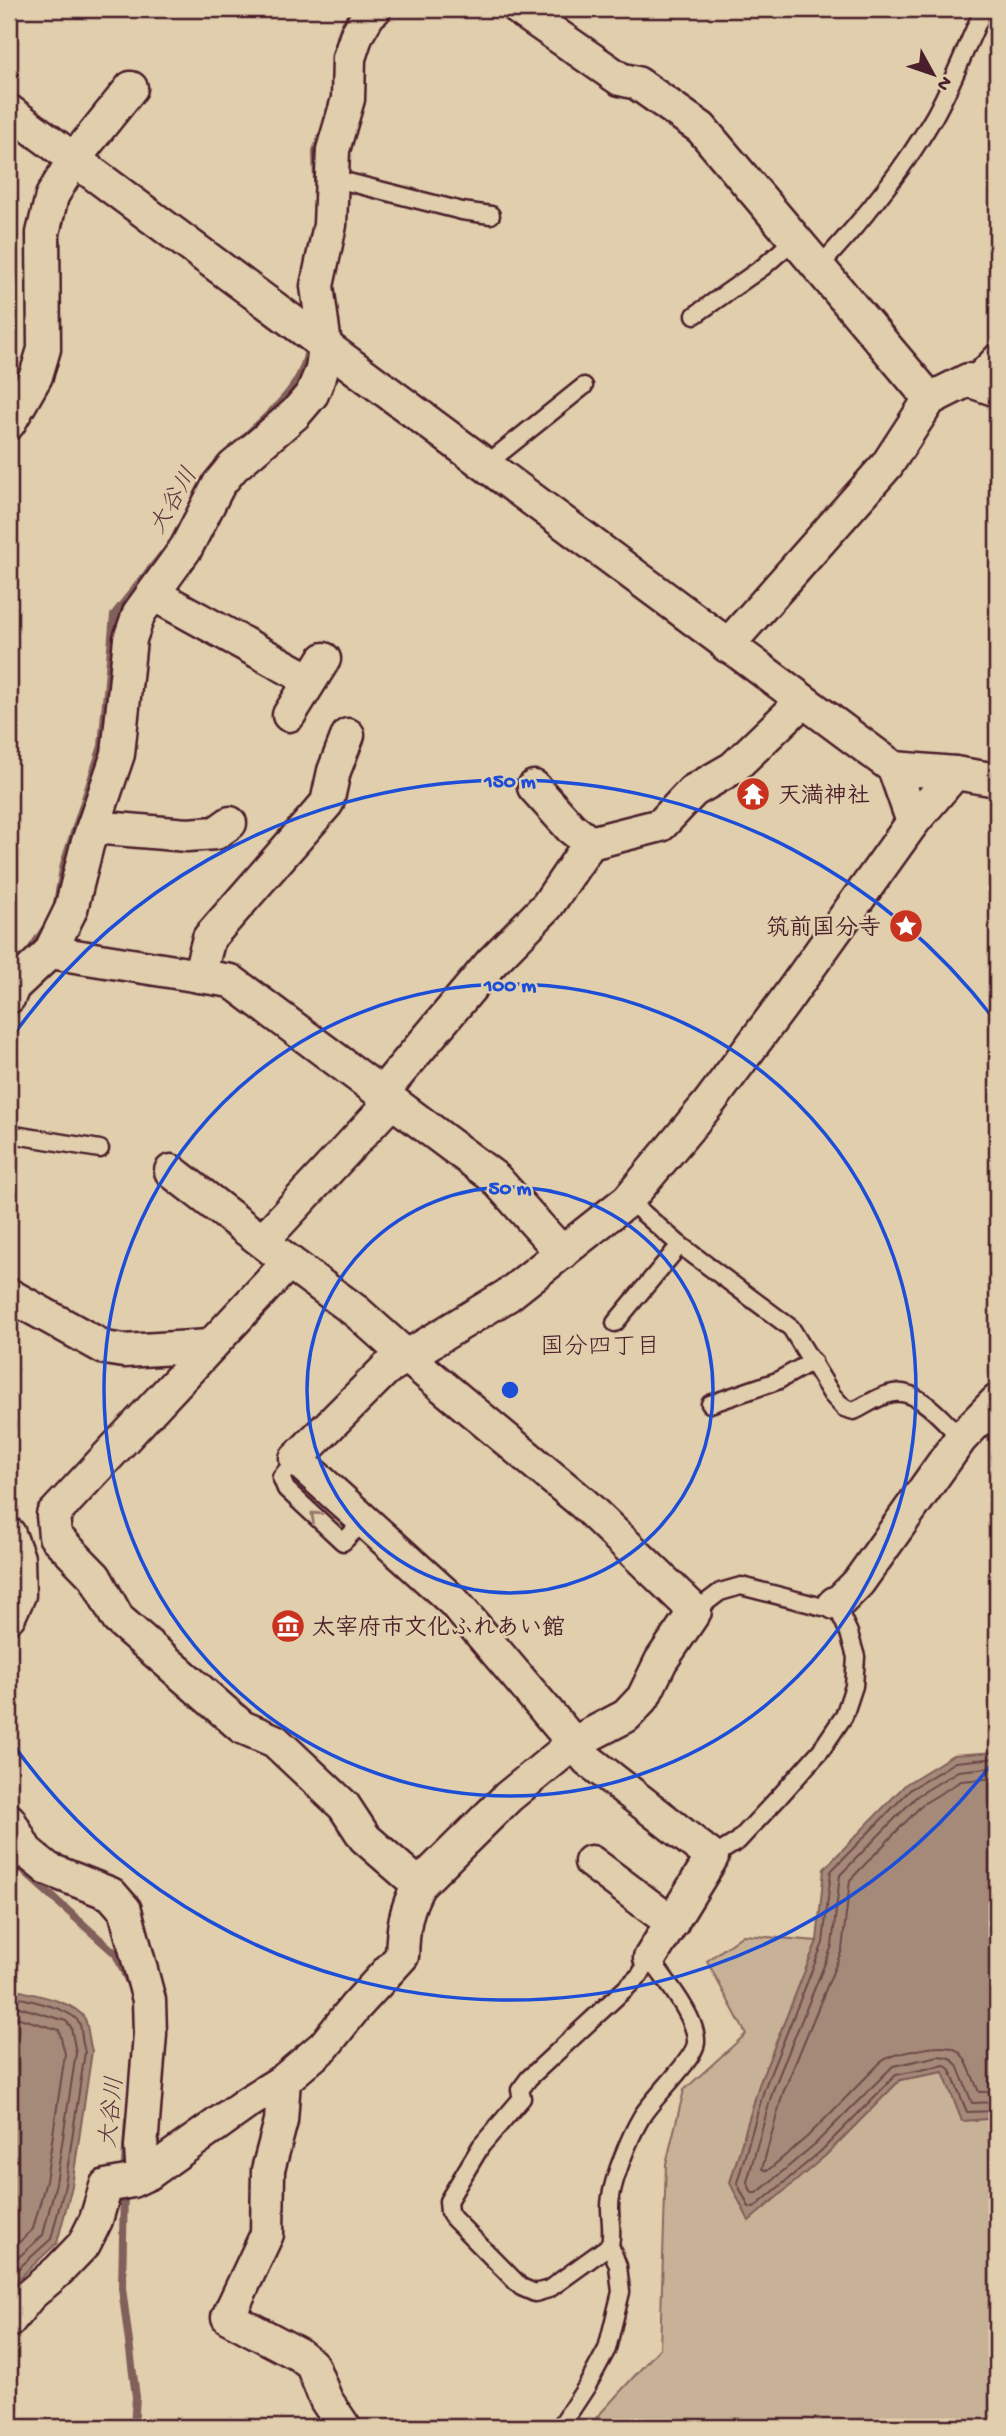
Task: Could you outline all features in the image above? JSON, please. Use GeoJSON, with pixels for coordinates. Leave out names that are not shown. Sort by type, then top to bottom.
{"type":"FeatureCollection","features":[{"type":"Feature","properties":{"kind":"street"},"geometry":{"type":"LineString","coordinates":[[9,997],[13,987],[50,952],[71,909],[93,827],[118,754],[130,639],[139,613],[186,548],[219,484],[233,467],[295,414],[312,394],[321,370],[317,286],[330,225],[333,149],[351,83],[349,58],[357,34],[375,9]]}},
{"type":"Feature","properties":{"kind":"street"},"geometry":{"type":"LineString","coordinates":[[519,9],[620,79],[636,83],[701,128],[930,399]]}},
{"type":"Feature","properties":{"kind":"street"},"geometry":{"type":"LineString","coordinates":[[9,423],[36,376],[44,349],[43,233],[52,196],[74,159],[131,88]]}},
{"type":"Feature","properties":{"kind":"street"},"geometry":{"type":"LineString","coordinates":[[9,111],[894,768],[997,780]]}},
{"type":"Feature","properties":{"kind":"street"},"geometry":{"type":"LineString","coordinates":[[727,646],[887,465],[930,399],[968,380],[997,390]]}},
{"type":"Feature","properties":{"kind":"street"},"geometry":{"type":"LineString","coordinates":[[153,594],[317,670],[289,715]]}},
{"type":"Feature","properties":{"kind":"street"},"geometry":{"type":"LineString","coordinates":[[263,1240],[386,1098],[491,963],[547,906],[590,843],[661,825],[693,791],[733,768],[803,701]]}},
{"type":"Feature","properties":{"kind":"street"},"geometry":{"type":"LineString","coordinates":[[200,976],[209,938],[327,803],[334,771],[348,735]]}},
{"type":"Feature","properties":{"kind":"street"},"geometry":{"type":"LineString","coordinates":[[894,768],[913,822]]}},
{"type":"Feature","properties":{"kind":"street"},"geometry":{"type":"LineString","coordinates":[[650,1958],[712,1857],[589,1760],[454,1602],[296,1459],[386,1369],[405,1355],[508,1295],[628,1200],[709,1103],[913,822],[955,773]]}},
{"type":"Feature","properties":{"kind":"street"},"geometry":{"type":"LineString","coordinates":[[534,787],[571,828],[590,843]]}},
{"type":"Feature","properties":{"kind":"street"},"geometry":{"type":"LineString","coordinates":[[93,827],[187,835],[216,833],[230,823]]}},
{"type":"Feature","properties":{"kind":"street"},"geometry":{"type":"LineString","coordinates":[[50,952],[231,981],[495,1178],[562,1253]]}},
{"type":"Feature","properties":{"kind":"street"},"geometry":{"type":"LineString","coordinates":[[9,2321],[30,2295],[58,2272],[84,2244],[96,2220],[106,2186],[132,2181],[149,2172],[284,2080],[324,2046],[402,1956],[403,1928],[410,1902],[419,1885],[509,1797],[574,1743],[626,1716],[643,1698],[661,1661],[695,1611],[584,1504],[357,1312],[171,1171]]}},
{"type":"Feature","properties":{"kind":"street"},"geometry":{"type":"LineString","coordinates":[[289,1262],[53,1515],[55,1536],[95,1577],[118,1619],[242,1727],[275,1741],[344,1806],[365,1839],[419,1885]]}},
{"type":"Feature","properties":{"kind":"street"},"geometry":{"type":"LineString","coordinates":[[9,1295],[105,1348],[124,1351],[210,1346]]}},
{"type":"Feature","properties":{"kind":"street"},"geometry":{"type":"LineString","coordinates":[[835,1603],[858,1583],[961,1438],[997,1401]]}},
{"type":"Feature","properties":{"kind":"street"},"geometry":{"type":"LineString","coordinates":[[9,1616],[19,1595],[13,1546],[55,1536]]}},
{"type":"Feature","properties":{"kind":"street"},"geometry":{"type":"LineString","coordinates":[[9,1820],[17,1860],[111,1894],[125,1910],[149,2000],[150,2034],[141,2147],[142,2163],[149,2172]]}},
{"type":"Feature","properties":{"kind":"street"},"geometry":{"type":"LineString","coordinates":[[591,1862],[672,1923]]}},
{"type":"Feature","properties":{"kind":"street"},"geometry":{"type":"LineString","coordinates":[[284,2080],[281,2121],[268,2170],[267,2234],[228,2317],[298,2354],[312,2365],[326,2400],[344,2427]]}},
{"type":"Feature","properties":{"kind":"lane"},"geometry":{"type":"LineString","coordinates":[[819,267],[855,229],[913,151],[935,114],[984,9]]}},
{"type":"Feature","properties":{"kind":"lane"},"geometry":{"type":"LineString","coordinates":[[332,178],[462,211],[491,215]]}},
{"type":"Feature","properties":{"kind":"lane"},"geometry":{"type":"LineString","coordinates":[[695,315],[762,267],[795,239]]}},
{"type":"Feature","properties":{"kind":"lane"},"geometry":{"type":"LineString","coordinates":[[968,380],[997,349]]}},
{"type":"Feature","properties":{"kind":"lane"},"geometry":{"type":"LineString","coordinates":[[484,466],[584,386]]}},
{"type":"Feature","properties":{"kind":"lane"},"geometry":{"type":"LineString","coordinates":[[9,1134],[100,1149]]}},
{"type":"Feature","properties":{"kind":"lane"},"geometry":{"type":"LineString","coordinates":[[628,1200],[680,1245],[791,1328],[832,1395],[844,1408],[854,1411],[891,1393],[909,1394],[922,1401],[961,1438]]}},
{"type":"Feature","properties":{"kind":"lane"},"geometry":{"type":"LineString","coordinates":[[615,1323],[680,1245]]}},
{"type":"Feature","properties":{"kind":"lane"},"geometry":{"type":"LineString","coordinates":[[710,1404],[778,1381],[813,1361]]}},
{"type":"Feature","properties":{"kind":"lane"},"geometry":{"type":"LineString","coordinates":[[695,1611],[720,1592],[741,1586],[822,1607],[835,1603],[849,1633],[856,1657],[853,1686],[844,1716],[821,1750],[738,1840],[712,1857]]}},
{"type":"Feature","properties":{"kind":"lane"},"geometry":{"type":"LineString","coordinates":[[560,2427],[607,2349],[621,2292],[618,2266],[610,2245],[610,2205],[617,2174],[642,2116],[696,2045],[694,2026],[650,1958],[640,1975],[529,2078],[520,2090],[522,2098],[481,2146],[448,2201],[449,2212],[453,2218],[521,2287],[535,2293],[549,2289],[610,2245]]}},
{"type":"Feature","properties":{"kind":"shaded area"},"geometry":{"type":"Polygon","coordinates":[[[743,1935],[817,1941],[759,2085],[730,2183],[825,2156],[900,2080],[943,2072],[962,2121],[997,2118],[997,2427],[588,2427],[660,2348],[666,2164],[684,2090],[746,2034],[707,1961],[743,1935]]]}},
{"type":"Feature","properties":{"kind":"water"},"geometry":{"type":"Polygon","coordinates":[[[996,1752],[997,2118],[962,2121],[943,2072],[900,2080],[825,2156],[749,2221],[730,2183],[759,2085],[817,1941],[824,1869],[906,1784],[953,1755],[996,1752]]]}},
{"type":"Feature","properties":{"kind":"water"},"geometry":{"type":"Polygon","coordinates":[[[9,1988],[62,2002],[80,2012],[86,2021],[92,2051],[72,2186],[57,2243],[9,2288],[9,1988]]]}},
{"type":"Feature","properties":{"kind":"waterway","name":"大谷川"},"geometry":{"type":"LineString","coordinates":[[338,50],[343,28],[356,9]]}},
{"type":"Feature","properties":{"kind":"waterway","name":"大谷川"},"geometry":{"type":"LineString","coordinates":[[317,180],[316,151],[322,135]]}},
{"type":"Feature","properties":{"kind":"waterway","name":"大谷川"},"geometry":{"type":"LineString","coordinates":[[245,437],[287,395],[302,371],[308,343]]}},
{"type":"Feature","properties":{"kind":"waterway","name":"大谷川"},"geometry":{"type":"LineString","coordinates":[[57,903],[64,864],[102,746],[114,615],[162,555]]}},
{"type":"Feature","properties":{"kind":"waterway","name":"大谷川"},"geometry":{"type":"LineString","coordinates":[[28,954],[46,927]]}},
{"type":"Feature","properties":{"kind":"waterway","name":"大谷川"},"geometry":{"type":"LineString","coordinates":[[18,1862],[28,1875],[116,1954],[132,1989]]}},
{"type":"Feature","properties":{"kind":"waterway","name":"大谷川"},"geometry":{"type":"LineString","coordinates":[[124,2177],[128,2120]]}},
{"type":"Feature","properties":{"kind":"waterway","name":"大谷川"},"geometry":{"type":"LineString","coordinates":[[124,2190],[122,2288],[136,2397],[134,2427]]}},
{"type":"Feature","properties":{"kind":"place","name":"天満神社"},"geometry":{"type":"Point","coordinates":[753,794]}},
{"type":"Feature","properties":{"kind":"place","name":"筑前国分寺"},"geometry":{"type":"Point","coordinates":[906,926]}},
{"type":"Feature","properties":{"kind":"place","name":"太宰府市文化ふれあい館"},"geometry":{"type":"Point","coordinates":[288,1626]}},
{"type":"Feature","properties":{"kind":"district","name":"国分四丁目"},"geometry":{"type":"Point","coordinates":[600,1345]}}]}
